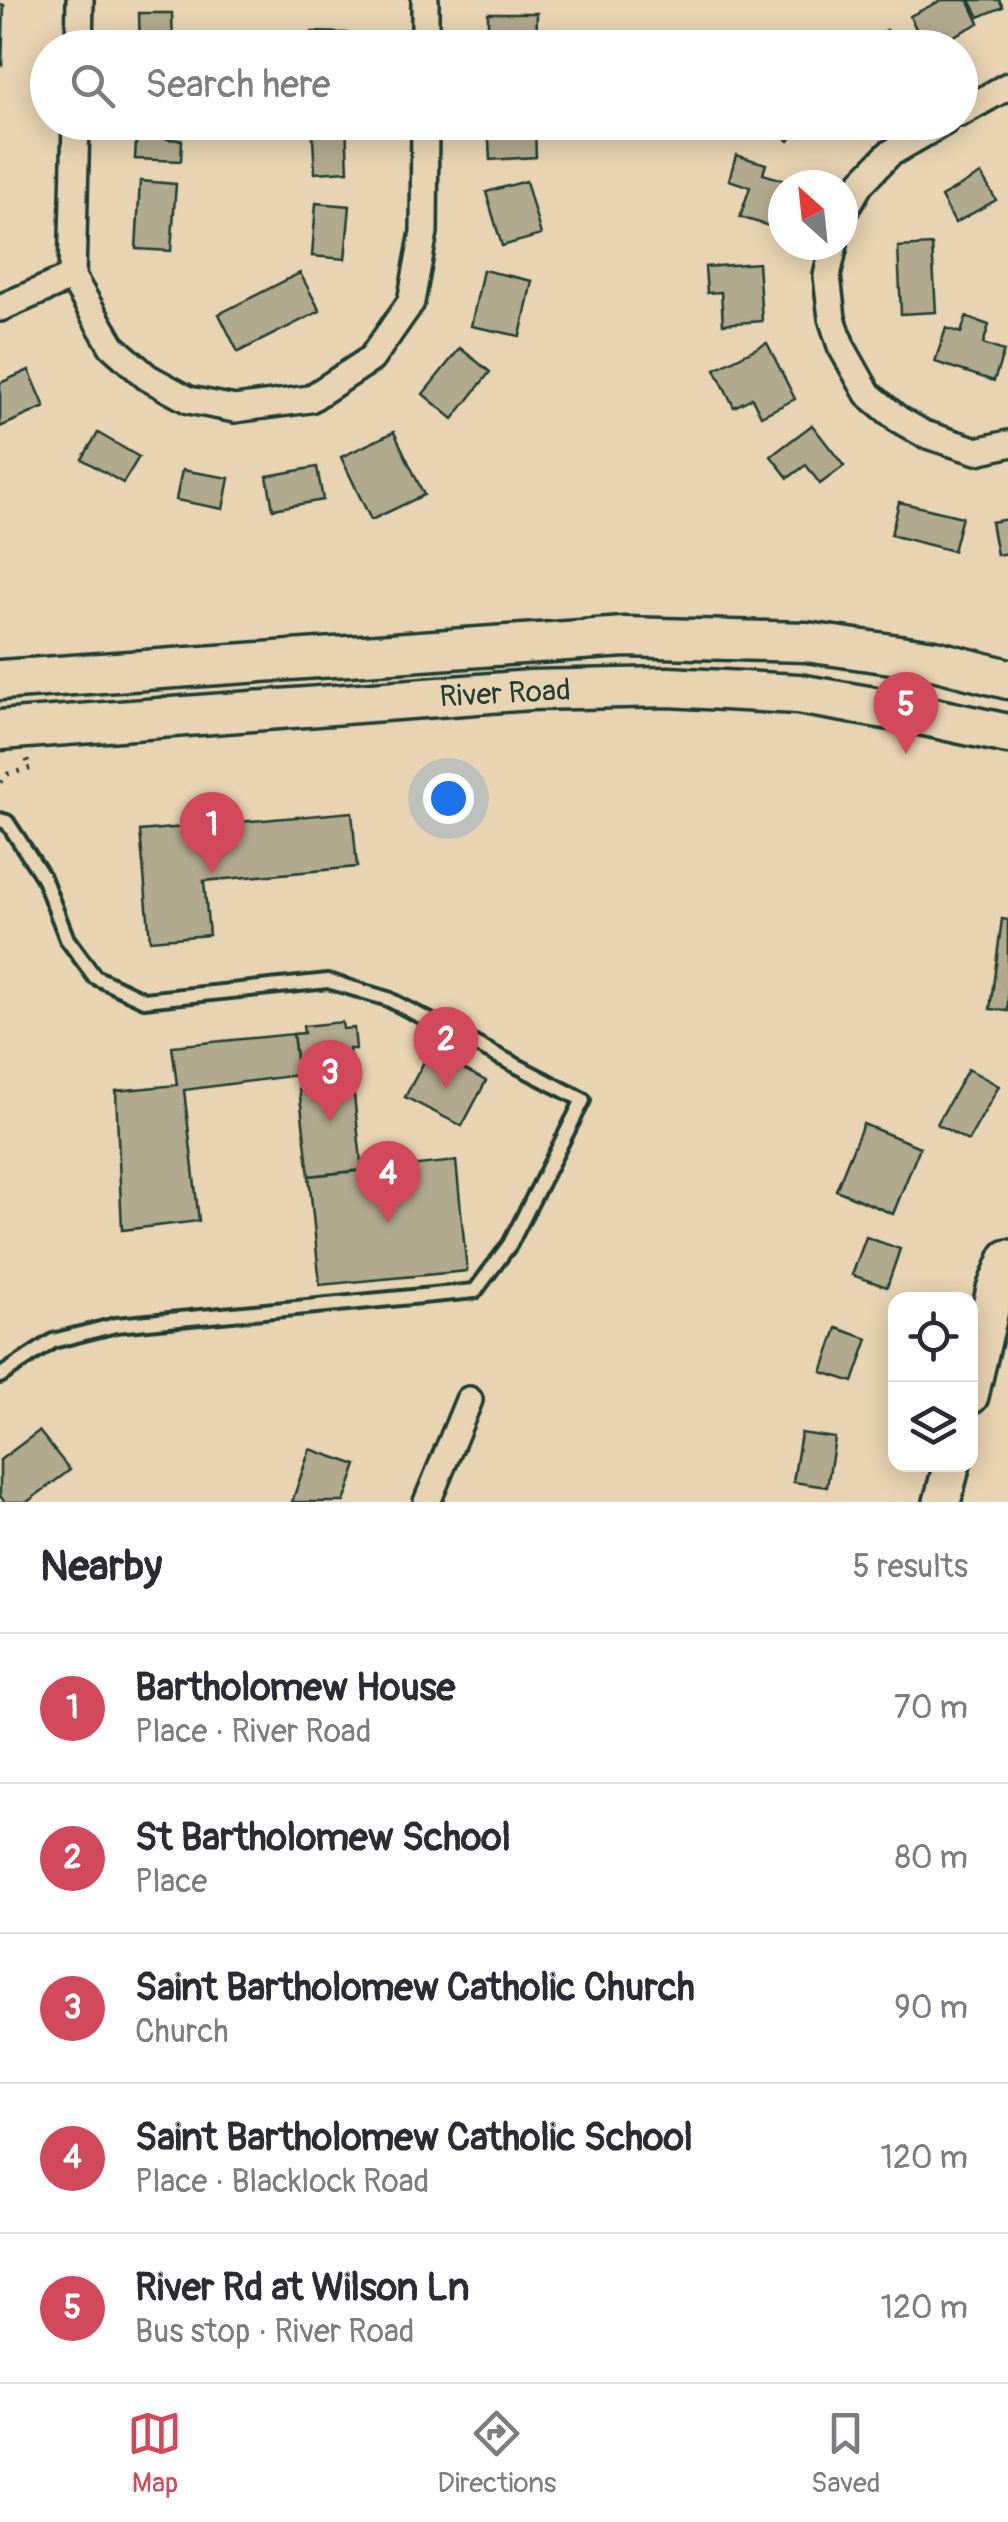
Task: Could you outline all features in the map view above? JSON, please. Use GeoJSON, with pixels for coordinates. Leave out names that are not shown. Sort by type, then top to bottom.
{"type":"FeatureCollection","features":[{"type":"Feature","properties":{"kind":"main road","name":"River Road"},"geometry":{"type":"LineString","coordinates":[[0,680],[625,637],[806,642],[934,660],[1008,679]]}},
{"type":"Feature","properties":{"kind":"main road","name":"River Road"},"geometry":{"type":"LineString","coordinates":[[0,730],[531,690],[668,687],[798,694],[1008,734]]}},
{"type":"Feature","properties":{"kind":"main road"},"geometry":{"type":"LineString","coordinates":[[974,1382],[996,1289],[1008,1258]]}},
{"type":"Feature","properties":{"kind":"main road"},"geometry":{"type":"LineString","coordinates":[[976,1382],[1008,1330]]}},
{"type":"Feature","properties":{"kind":"main road"},"geometry":{"type":"LineString","coordinates":[[942,1502],[950,1472]]}},
{"type":"Feature","properties":{"kind":"street"},"geometry":{"type":"LineString","coordinates":[[79,30],[80,0]]}},
{"type":"Feature","properties":{"kind":"street"},"geometry":{"type":"LineString","coordinates":[[425,0],[425,30]]}},
{"type":"Feature","properties":{"kind":"street"},"geometry":{"type":"LineString","coordinates":[[978,103],[1008,86]]}},
{"type":"Feature","properties":{"kind":"street"},"geometry":{"type":"LineString","coordinates":[[76,140],[72,277],[112,346],[147,377],[189,400],[235,409],[310,400],[371,359],[411,302],[424,232],[425,140]]}},
{"type":"Feature","properties":{"kind":"street"},"geometry":{"type":"LineString","coordinates":[[858,187],[888,154],[912,140]]}},
{"type":"Feature","properties":{"kind":"street"},"geometry":{"type":"LineString","coordinates":[[831,260],[828,276],[832,318],[841,346],[868,394],[924,434],[977,451],[1008,444]]}},
{"type":"Feature","properties":{"kind":"street"},"geometry":{"type":"LineString","coordinates":[[0,308],[72,277]]}},
{"type":"Feature","properties":{"kind":"street"},"geometry":{"type":"LineString","coordinates":[[427,1502],[469,1400]]}},
{"type":"Feature","properties":{"kind":"lane"},"geometry":{"type":"LineString","coordinates":[[0,1376],[53,1342],[116,1326],[476,1291],[510,1244],[583,1100],[388,999],[328,980],[144,1000],[95,977],[67,939],[43,877],[4,821]]}},
{"type":"Feature","properties":{"kind":"building"},"geometry":{"type":"Polygon","coordinates":[[[942,0],[968,0],[979,23],[965,30],[917,30],[910,16],[942,0]]]}},
{"type":"Feature","properties":{"kind":"building"},"geometry":{"type":"Polygon","coordinates":[[[970,0],[999,0],[1003,7],[979,17],[970,0]]]}},
{"type":"Feature","properties":{"kind":"building"},"geometry":{"type":"Polygon","coordinates":[[[0,4],[4,5],[2,65],[0,65],[0,4]]]}},
{"type":"Feature","properties":{"kind":"building"},"geometry":{"type":"Polygon","coordinates":[[[139,13],[172,13],[172,30],[139,30],[139,13]]]}},
{"type":"Feature","properties":{"kind":"building"},"geometry":{"type":"Polygon","coordinates":[[[488,13],[537,13],[537,30],[488,30],[488,13]]]}},
{"type":"Feature","properties":{"kind":"building"},"geometry":{"type":"Polygon","coordinates":[[[136,140],[182,140],[181,161],[135,159],[136,140]]]}},
{"type":"Feature","properties":{"kind":"building"},"geometry":{"type":"Polygon","coordinates":[[[313,140],[347,140],[348,171],[315,173],[313,140]]]}},
{"type":"Feature","properties":{"kind":"building"},"geometry":{"type":"Polygon","coordinates":[[[489,140],[535,140],[536,157],[490,160],[489,140]]]}},
{"type":"Feature","properties":{"kind":"building"},"geometry":{"type":"Polygon","coordinates":[[[736,155],[766,164],[763,174],[768,176],[768,226],[740,217],[750,187],[729,180],[736,155]]]}},
{"type":"Feature","properties":{"kind":"building"},"geometry":{"type":"Polygon","coordinates":[[[981,174],[996,200],[955,223],[941,197],[981,174]]]}},
{"type":"Feature","properties":{"kind":"building"},"geometry":{"type":"Polygon","coordinates":[[[140,181],[176,184],[171,251],[136,249],[140,181]]]}},
{"type":"Feature","properties":{"kind":"building"},"geometry":{"type":"Polygon","coordinates":[[[526,181],[541,235],[502,246],[486,192],[526,181]]]}},
{"type":"Feature","properties":{"kind":"building"},"geometry":{"type":"Polygon","coordinates":[[[316,203],[350,206],[345,259],[312,256],[316,203]]]}},
{"type":"Feature","properties":{"kind":"building"},"geometry":{"type":"Polygon","coordinates":[[[932,245],[936,312],[901,314],[898,247],[932,245]]]}},
{"type":"Feature","properties":{"kind":"building"},"geometry":{"type":"Polygon","coordinates":[[[758,263],[762,321],[723,324],[721,292],[707,293],[705,267],[758,263]]]}},
{"type":"Feature","properties":{"kind":"building"},"geometry":{"type":"Polygon","coordinates":[[[483,270],[532,281],[520,336],[471,326],[483,270]]]}},
{"type":"Feature","properties":{"kind":"building"},"geometry":{"type":"Polygon","coordinates":[[[300,273],[320,311],[238,352],[219,314],[300,273]]]}},
{"type":"Feature","properties":{"kind":"building"},"geometry":{"type":"Polygon","coordinates":[[[966,317],[989,325],[983,344],[1004,351],[994,381],[935,362],[946,328],[961,333],[966,317]]]}},
{"type":"Feature","properties":{"kind":"building"},"geometry":{"type":"Polygon","coordinates":[[[767,343],[795,399],[761,416],[752,398],[734,407],[715,369],[767,343]]]}},
{"type":"Feature","properties":{"kind":"building"},"geometry":{"type":"Polygon","coordinates":[[[460,348],[490,372],[453,419],[423,394],[460,348]]]}},
{"type":"Feature","properties":{"kind":"building"},"geometry":{"type":"Polygon","coordinates":[[[29,370],[45,407],[0,427],[0,383],[29,370]]]}},
{"type":"Feature","properties":{"kind":"building"},"geometry":{"type":"Polygon","coordinates":[[[812,425],[844,466],[820,484],[806,465],[788,478],[771,456],[812,425]]]}},
{"type":"Feature","properties":{"kind":"building"},"geometry":{"type":"Polygon","coordinates":[[[394,432],[424,495],[371,520],[341,457],[394,432]]]}},
{"type":"Feature","properties":{"kind":"building"},"geometry":{"type":"Polygon","coordinates":[[[98,433],[139,457],[123,483],[82,459],[98,433]]]}},
{"type":"Feature","properties":{"kind":"building"},"geometry":{"type":"Polygon","coordinates":[[[317,467],[323,500],[273,509],[267,476],[317,467]]]}},
{"type":"Feature","properties":{"kind":"building"},"geometry":{"type":"Polygon","coordinates":[[[182,470],[229,478],[223,509],[176,500],[182,470]]]}},
{"type":"Feature","properties":{"kind":"building"},"geometry":{"type":"Polygon","coordinates":[[[899,502],[962,517],[953,551],[891,535],[899,502]]]}},
{"type":"Feature","properties":{"kind":"building"},"geometry":{"type":"Polygon","coordinates":[[[1008,519],[1008,553],[997,555],[991,522],[1008,519]]]}},
{"type":"Feature","properties":{"kind":"building"},"geometry":{"type":"Polygon","coordinates":[[[352,812],[357,867],[204,881],[209,935],[150,940],[140,831],[352,812]]]}},
{"type":"Feature","properties":{"kind":"building"},"geometry":{"type":"Polygon","coordinates":[[[1002,919],[1008,920],[1008,1011],[990,1009],[1002,919]]]}},
{"type":"Feature","properties":{"kind":"building"},"geometry":{"type":"Polygon","coordinates":[[[342,1022],[343,1029],[354,1028],[356,1049],[349,1049],[362,1170],[309,1176],[293,1034],[304,1033],[303,1026],[342,1022]]]}},
{"type":"Feature","properties":{"kind":"building"},"geometry":{"type":"Polygon","coordinates":[[[293,1034],[298,1075],[184,1090],[199,1221],[122,1230],[116,1091],[177,1085],[172,1046],[293,1034]]]}},
{"type":"Feature","properties":{"kind":"building"},"geometry":{"type":"Polygon","coordinates":[[[425,1060],[451,1073],[456,1065],[486,1081],[462,1126],[405,1097],[425,1060]]]}},
{"type":"Feature","properties":{"kind":"building"},"geometry":{"type":"Polygon","coordinates":[[[968,1069],[999,1086],[968,1141],[937,1124],[968,1069]]]}},
{"type":"Feature","properties":{"kind":"building"},"geometry":{"type":"Polygon","coordinates":[[[863,1124],[920,1147],[893,1214],[836,1190],[863,1124]]]}},
{"type":"Feature","properties":{"kind":"building"},"geometry":{"type":"Polygon","coordinates":[[[456,1161],[467,1271],[320,1285],[309,1176],[456,1161]]]}},
{"type":"Feature","properties":{"kind":"building"},"geometry":{"type":"Polygon","coordinates":[[[866,1237],[900,1249],[887,1287],[852,1275],[866,1237]]]}},
{"type":"Feature","properties":{"kind":"building"},"geometry":{"type":"Polygon","coordinates":[[[837,1328],[868,1339],[853,1382],[822,1372],[837,1328]]]}},
{"type":"Feature","properties":{"kind":"building"},"geometry":{"type":"Polygon","coordinates":[[[39,1431],[70,1470],[27,1502],[5,1502],[0,1496],[0,1460],[39,1431]]]}},
{"type":"Feature","properties":{"kind":"building"},"geometry":{"type":"Polygon","coordinates":[[[801,1433],[835,1438],[827,1487],[793,1482],[801,1433]]]}},
{"type":"Feature","properties":{"kind":"building"},"geometry":{"type":"Polygon","coordinates":[[[310,1449],[357,1465],[344,1502],[292,1502],[310,1449]]]}},
{"type":"Feature","properties":{"kind":"place","name":"River Rd at Wilson Ln"},"geometry":{"type":"Point","coordinates":[906,754]}},
{"type":"Feature","properties":{"kind":"place","name":"Bartholomew House"},"geometry":{"type":"Point","coordinates":[212,874]}},
{"type":"Feature","properties":{"kind":"place","name":"St Bartholomew School"},"geometry":{"type":"Point","coordinates":[446,1089]}},
{"type":"Feature","properties":{"kind":"place","name":"Saint Bartholomew Catholic Church"},"geometry":{"type":"Point","coordinates":[330,1122]}},
{"type":"Feature","properties":{"kind":"place","name":"Saint Bartholomew Catholic School"},"geometry":{"type":"Point","coordinates":[388,1223]}}]}
